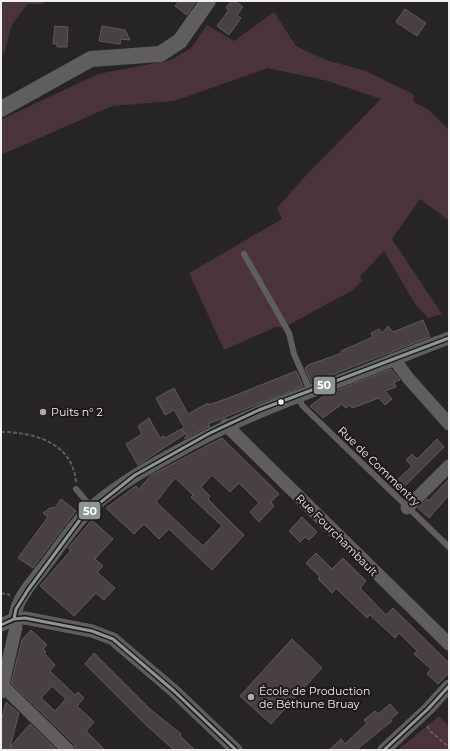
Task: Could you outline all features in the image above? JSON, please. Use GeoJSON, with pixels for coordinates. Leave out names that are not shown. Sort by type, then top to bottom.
{"type":"FeatureCollection","features":[{"type":"Feature","properties":{"kind":"street"},"geometry":{"type":"LineString","coordinates":[[1,109],[91,59],[160,54],[180,41],[208,1]]}},
{"type":"Feature","properties":{"kind":"street"},"geometry":{"type":"LineString","coordinates":[[68,750],[2,689],[16,627],[14,619],[16,609],[35,580],[82,517],[135,475],[226,425],[311,390],[334,383],[449,338]]}},
{"type":"Feature","properties":{"kind":"street"},"geometry":{"type":"LineString","coordinates":[[394,359],[408,378],[449,424]]}},
{"type":"Feature","properties":{"kind":"street","name":"Rue Fourchambault"},"geometry":{"type":"LineString","coordinates":[[226,425],[449,644]]}},
{"type":"Feature","properties":{"kind":"street"},"geometry":{"type":"LineString","coordinates":[[408,508],[449,466]]}},
{"type":"Feature","properties":{"kind":"street"},"geometry":{"type":"LineString","coordinates":[[1,625],[14,619],[25,618],[92,631],[113,639],[174,691],[236,750]]}},
{"type":"Feature","properties":{"kind":"street"},"geometry":{"type":"LineString","coordinates":[[384,750],[421,716],[449,686]]}},
{"type":"Feature","properties":{"kind":"lane"},"geometry":{"type":"LineString","coordinates":[[244,254],[289,333],[294,354],[311,390]]}},
{"type":"Feature","properties":{"kind":"lane","name":"Rue de Commentry"},"geometry":{"type":"LineString","coordinates":[[298,396],[302,405],[449,547]]}},
{"type":"Feature","properties":{"kind":"lane"},"geometry":{"type":"LineString","coordinates":[[76,489],[92,508]]}},
{"type":"Feature","properties":{"kind":"path"},"geometry":{"type":"LineString","coordinates":[[1,432],[27,434],[50,441],[65,453],[75,471],[76,489]]}},
{"type":"Feature","properties":{"kind":"path"},"geometry":{"type":"LineString","coordinates":[[421,716],[431,732],[449,747]]}},
{"type":"Feature","properties":{"kind":"shaded area"},"geometry":{"type":"Polygon","coordinates":[[[1,1],[46,1],[43,4],[28,4],[12,24],[4,54],[1,51],[1,1]]]}},
{"type":"Feature","properties":{"kind":"shaded area"},"geometry":{"type":"Polygon","coordinates":[[[274,12],[296,46],[326,60],[366,71],[413,94],[414,102],[429,110],[449,130],[449,219],[448,220],[420,199],[392,239],[442,314],[428,318],[415,304],[384,251],[360,276],[362,281],[353,290],[285,327],[276,327],[224,350],[189,273],[282,219],[277,208],[310,171],[381,99],[328,81],[268,68],[174,101],[112,106],[1,155],[2,119],[98,74],[171,60],[191,48],[207,25],[234,41],[274,12]]]}},
{"type":"Feature","properties":{"kind":"shaded area"},"geometry":{"type":"Polygon","coordinates":[[[439,716],[449,726],[449,750],[399,749],[439,716]]]}},
{"type":"Feature","properties":{"kind":"building"},"geometry":{"type":"Polygon","coordinates":[[[179,1],[196,1],[187,15],[175,6],[179,1]]]}},
{"type":"Feature","properties":{"kind":"building"},"geometry":{"type":"Polygon","coordinates":[[[231,1],[235,1],[243,7],[237,15],[241,18],[229,35],[217,26],[229,10],[226,8],[231,1]]]}},
{"type":"Feature","properties":{"kind":"building"},"geometry":{"type":"Polygon","coordinates":[[[405,9],[426,23],[417,36],[396,22],[405,9]]]}},
{"type":"Feature","properties":{"kind":"building"},"geometry":{"type":"Polygon","coordinates":[[[55,26],[68,27],[67,47],[57,47],[57,44],[53,44],[55,26]]]}},
{"type":"Feature","properties":{"kind":"building"},"geometry":{"type":"Polygon","coordinates":[[[102,26],[125,30],[130,40],[121,39],[120,44],[99,41],[102,26]]]}},
{"type":"Feature","properties":{"kind":"building"},"geometry":{"type":"Polygon","coordinates":[[[423,320],[430,337],[311,383],[305,368],[308,365],[342,353],[341,351],[373,337],[371,333],[379,329],[382,333],[388,326],[393,332],[423,320]]]}},
{"type":"Feature","properties":{"kind":"building"},"geometry":{"type":"Polygon","coordinates":[[[391,369],[400,380],[394,382],[396,387],[385,391],[392,399],[385,405],[379,398],[352,408],[350,405],[346,408],[342,404],[323,418],[310,406],[325,395],[391,369]]]}},
{"type":"Feature","properties":{"kind":"building"},"geometry":{"type":"Polygon","coordinates":[[[296,371],[303,386],[208,424],[210,426],[184,439],[187,435],[182,429],[184,427],[174,410],[165,415],[156,398],[174,388],[188,414],[208,403],[208,405],[226,399],[296,371]]]}},
{"type":"Feature","properties":{"kind":"building"},"geometry":{"type":"Polygon","coordinates":[[[149,418],[160,438],[164,436],[165,438],[181,429],[185,434],[138,465],[126,444],[142,434],[138,426],[149,418]]]}},
{"type":"Feature","properties":{"kind":"building"},"geometry":{"type":"Polygon","coordinates":[[[222,438],[279,494],[271,502],[274,506],[259,522],[250,512],[259,503],[239,483],[230,492],[212,475],[201,487],[210,496],[208,499],[244,535],[212,570],[169,529],[159,539],[144,524],[134,534],[106,508],[136,486],[139,489],[151,475],[222,438]],[[175,478],[156,502],[203,546],[222,526],[191,497],[193,495],[175,478]]]}},
{"type":"Feature","properties":{"kind":"building"},"geometry":{"type":"Polygon","coordinates":[[[437,439],[444,447],[399,492],[392,485],[412,466],[406,460],[412,454],[417,459],[437,439]]]}},
{"type":"Feature","properties":{"kind":"building"},"geometry":{"type":"Polygon","coordinates":[[[449,479],[449,495],[429,518],[418,508],[427,499],[428,501],[449,479]]]}},
{"type":"Feature","properties":{"kind":"building"},"geometry":{"type":"Polygon","coordinates":[[[61,499],[76,511],[33,568],[18,558],[48,517],[43,513],[50,508],[56,507],[61,499]]]}},
{"type":"Feature","properties":{"kind":"building"},"geometry":{"type":"Polygon","coordinates":[[[302,517],[317,532],[309,540],[305,537],[300,542],[289,531],[302,517]]]}},
{"type":"Feature","properties":{"kind":"building"},"geometry":{"type":"Polygon","coordinates":[[[92,520],[113,539],[95,559],[103,566],[97,572],[115,588],[104,600],[96,593],[74,616],[40,586],[71,550],[68,548],[92,520]]]}},
{"type":"Feature","properties":{"kind":"building"},"geometry":{"type":"Polygon","coordinates":[[[316,553],[332,569],[343,558],[366,581],[360,588],[386,615],[393,608],[449,663],[449,673],[438,684],[427,674],[431,669],[414,654],[417,651],[399,633],[395,638],[370,615],[367,618],[336,588],[332,593],[318,579],[320,577],[306,563],[316,553]]]}},
{"type":"Feature","properties":{"kind":"building"},"geometry":{"type":"Polygon","coordinates":[[[31,630],[47,645],[43,649],[46,652],[44,653],[55,665],[50,671],[75,695],[78,692],[84,698],[77,706],[94,722],[86,731],[105,750],[76,750],[74,744],[11,683],[22,640],[31,630]],[[52,686],[41,698],[55,711],[66,699],[52,686]]]}},
{"type":"Feature","properties":{"kind":"building"},"geometry":{"type":"Polygon","coordinates":[[[292,639],[322,668],[271,724],[240,696],[292,639]]]}},
{"type":"Feature","properties":{"kind":"building"},"geometry":{"type":"Polygon","coordinates":[[[94,653],[150,709],[181,734],[180,736],[195,750],[174,750],[147,726],[85,664],[94,653]]]}},
{"type":"Feature","properties":{"kind":"building"},"geometry":{"type":"Polygon","coordinates":[[[6,702],[19,713],[10,747],[30,724],[57,750],[1,750],[1,722],[6,702]]]}},
{"type":"Feature","properties":{"kind":"building"},"geometry":{"type":"Polygon","coordinates":[[[390,704],[398,713],[390,720],[392,721],[356,750],[329,750],[341,739],[345,744],[367,723],[364,720],[375,711],[378,714],[390,704]]]}},
{"type":"Feature","properties":{"kind":"transit line","name":"50"},"geometry":{"type":"LineString","coordinates":[[14,619],[16,609],[28,590],[82,517],[135,475],[210,433],[259,410],[449,338]]}},
{"type":"Feature","properties":{"kind":"transit line","name":"50"},"geometry":{"type":"LineString","coordinates":[[1,625],[14,619],[25,618],[92,631],[113,639],[174,691],[236,750]]}},
{"type":"Feature","properties":{"kind":"transit line","name":"50"},"geometry":{"type":"LineString","coordinates":[[384,750],[428,709],[449,686]]}},
{"type":"Feature","properties":{"kind":"place","name":"Puits n° 2"},"geometry":{"type":"Point","coordinates":[43,412]}},
{"type":"Feature","properties":{"kind":"place","name":"École de Production de Béthune Bruay"},"geometry":{"type":"Point","coordinates":[251,697]}}]}
